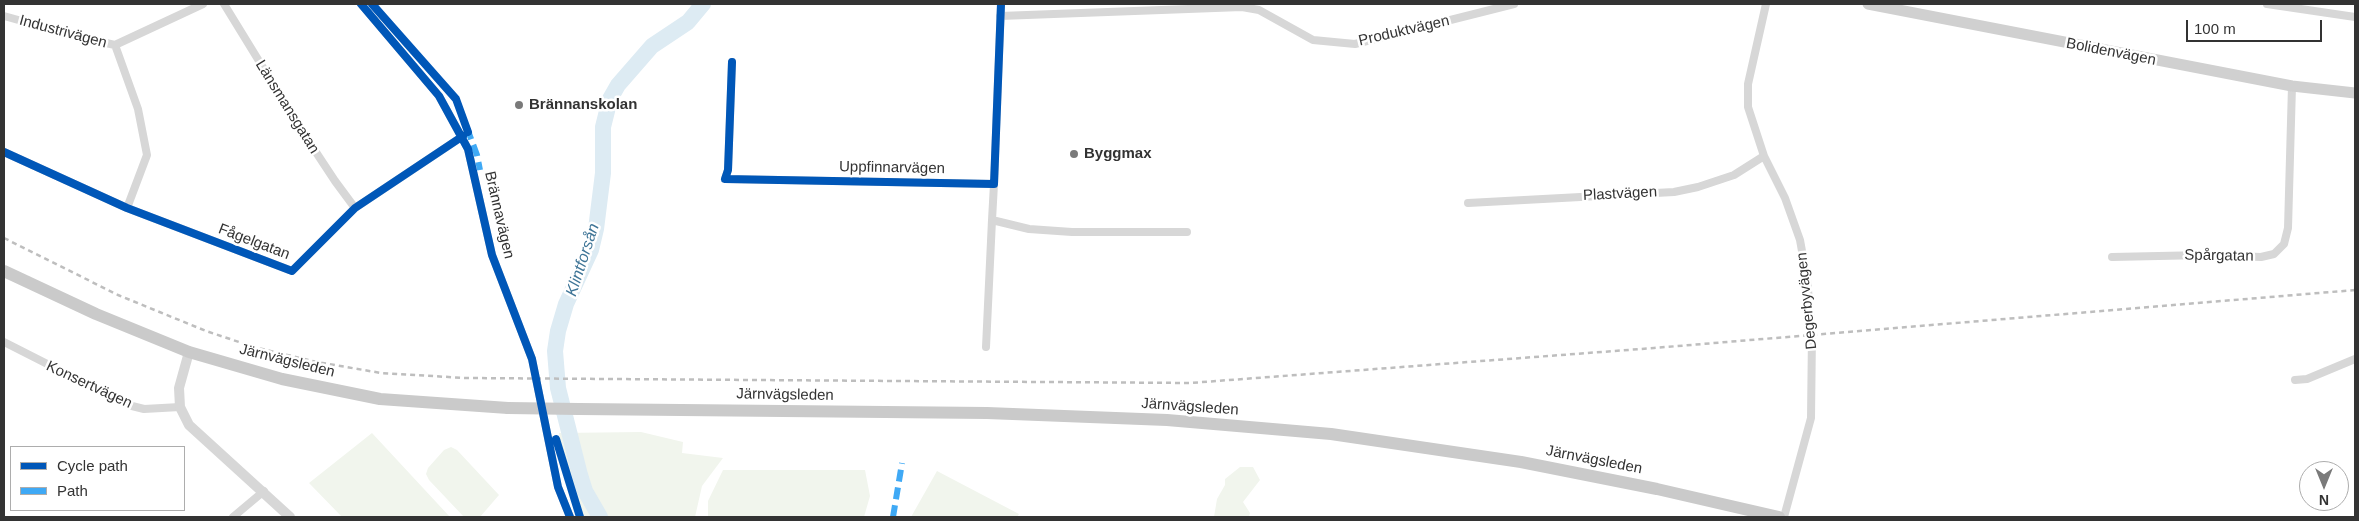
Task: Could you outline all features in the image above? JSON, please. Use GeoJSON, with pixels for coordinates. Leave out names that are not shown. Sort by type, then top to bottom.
{"type":"FeatureCollection","features":[{"type":"Feature","properties":{"kind":"main road","name":"Bolidenvägen"},"geometry":{"type":"LineString","coordinates":[[1868,4],[2292,86],[2355,93]]}},
{"type":"Feature","properties":{"kind":"main road","name":"Järnvägsleden"},"geometry":{"type":"LineString","coordinates":[[4,270],[96,314],[189,352],[282,378],[380,399],[508,408],[987,413],[1166,420],[1331,434],[1521,462],[1657,489],[1779,517]]}},
{"type":"Feature","properties":{"kind":"street","name":"Industrivägen"},"geometry":{"type":"LineString","coordinates":[[4,16],[79,38],[115,45],[203,4]]}},
{"type":"Feature","properties":{"kind":"street","name":"Länsmansgatan"},"geometry":{"type":"LineString","coordinates":[[224,4],[318,156],[355,208]]}},
{"type":"Feature","properties":{"kind":"street","name":"Brännavägen"},"geometry":{"type":"LineString","coordinates":[[361,4],[446,105],[463,136],[477,181],[492,255],[532,359],[558,487],[570,517]]}},
{"type":"Feature","properties":{"kind":"street"},"geometry":{"type":"LineString","coordinates":[[986,347],[1001,4]]}},
{"type":"Feature","properties":{"kind":"street","name":"Produktvägen"},"geometry":{"type":"LineString","coordinates":[[1000,16],[1242,7],[1259,10],[1313,40],[1355,44],[1514,4]]}},
{"type":"Feature","properties":{"kind":"street","name":"Degerbyvägen"},"geometry":{"type":"LineString","coordinates":[[1766,4],[1748,84],[1748,107],[1764,156],[1785,198],[1800,240],[1807,279],[1812,334],[1811,418],[1784,517]]}},
{"type":"Feature","properties":{"kind":"street"},"geometry":{"type":"LineString","coordinates":[[2268,4],[2297,6],[2355,17]]}},
{"type":"Feature","properties":{"kind":"street"},"geometry":{"type":"LineString","coordinates":[[115,45],[138,109],[147,155],[127,208]]}},
{"type":"Feature","properties":{"kind":"street","name":"Uppfinnarvägen"},"geometry":{"type":"LineString","coordinates":[[732,62],[728,170],[725,179],[994,184]]}},
{"type":"Feature","properties":{"kind":"street","name":"Spårgatan"},"geometry":{"type":"LineString","coordinates":[[2112,257],[2205,254],[2261,257],[2274,254],[2284,244],[2288,228],[2292,86]]}},
{"type":"Feature","properties":{"kind":"street","name":"Fågelgatan"},"geometry":{"type":"LineString","coordinates":[[4,152],[127,208],[292,271],[355,208],[463,136]]}},
{"type":"Feature","properties":{"kind":"street","name":"Plastvägen"},"geometry":{"type":"LineString","coordinates":[[1468,204],[1674,192],[1698,187],[1734,175],[1764,156]]}},
{"type":"Feature","properties":{"kind":"street"},"geometry":{"type":"LineString","coordinates":[[992,220],[1029,229],[1187,232]]}},
{"type":"Feature","properties":{"kind":"street","name":"Konsertvägen"},"geometry":{"type":"LineString","coordinates":[[4,342],[128,405],[144,409],[180,406]]}},
{"type":"Feature","properties":{"kind":"street"},"geometry":{"type":"LineString","coordinates":[[189,352],[179,388],[180,406],[189,425],[264,491],[290,517]]}},
{"type":"Feature","properties":{"kind":"street"},"geometry":{"type":"LineString","coordinates":[[2295,380],[2306,379],[2355,359]]}},
{"type":"Feature","properties":{"kind":"street"},"geometry":{"type":"LineString","coordinates":[[233,517],[264,491]]}},
{"type":"Feature","properties":{"kind":"shaded area"},"geometry":{"type":"Polygon","coordinates":[[[641,432],[683,442],[682,453],[723,458],[702,486],[695,517],[580,517],[574,511],[563,469],[559,433],[641,432]]]}},
{"type":"Feature","properties":{"kind":"shaded area"},"geometry":{"type":"Polygon","coordinates":[[[372,433],[450,517],[342,517],[309,483],[372,433]]]}},
{"type":"Feature","properties":{"kind":"shaded area"},"geometry":{"type":"Polygon","coordinates":[[[451,447],[457,450],[499,495],[480,517],[464,517],[429,480],[426,474],[428,468],[444,450],[451,447]]]}},
{"type":"Feature","properties":{"kind":"shaded area"},"geometry":{"type":"Polygon","coordinates":[[[1240,467],[1253,467],[1260,480],[1243,502],[1250,513],[1249,517],[1214,517],[1217,499],[1225,485],[1225,479],[1240,467]]]}},
{"type":"Feature","properties":{"kind":"shaded area"},"geometry":{"type":"Polygon","coordinates":[[[723,470],[865,470],[870,496],[864,517],[708,517],[708,501],[723,470]]]}},
{"type":"Feature","properties":{"kind":"shaded area"},"geometry":{"type":"Polygon","coordinates":[[[937,471],[1019,514],[1017,517],[911,517],[937,471]]]}},
{"type":"Feature","properties":{"kind":"waterway","name":"Klintforsån"},"geometry":{"type":"LineString","coordinates":[[600,517],[585,491],[558,388],[555,351],[558,331],[566,304],[591,250],[596,229],[603,173],[603,127],[610,99],[618,85],[652,46],[688,22],[703,4]]}},
{"type":"Feature","properties":{"kind":"railway"},"geometry":{"type":"LineString","coordinates":[[4,238],[118,295],[206,331],[254,347],[317,362],[381,373],[465,378],[1190,383],[1654,348],[2355,290]]}},
{"type":"Feature","properties":{"kind":"marked path"},"geometry":{"type":"LineString","coordinates":[[467,128],[477,155],[480,170]]}},
{"type":"Feature","properties":{"kind":"marked path"},"geometry":{"type":"LineString","coordinates":[[893,517],[902,463]]}},
{"type":"Feature","properties":{"kind":"cycle path"},"geometry":{"type":"LineString","coordinates":[[361,4],[439,96],[468,149],[492,255],[532,359],[558,487],[570,517]]}},
{"type":"Feature","properties":{"kind":"cycle path"},"geometry":{"type":"LineString","coordinates":[[372,4],[456,99],[468,132]]}},
{"type":"Feature","properties":{"kind":"cycle path"},"geometry":{"type":"LineString","coordinates":[[732,62],[728,170],[725,179],[994,184],[1001,4]]}},
{"type":"Feature","properties":{"kind":"cycle path"},"geometry":{"type":"LineString","coordinates":[[4,152],[127,208],[292,271],[355,208],[463,136]]}},
{"type":"Feature","properties":{"kind":"cycle path"},"geometry":{"type":"LineString","coordinates":[[556,439],[580,517]]}},
{"type":"Feature","properties":{"kind":"place","name":"Brännanskolan"},"geometry":{"type":"Point","coordinates":[519,105]}},
{"type":"Feature","properties":{"kind":"place","name":"Byggmax"},"geometry":{"type":"Point","coordinates":[1074,154]}}]}
